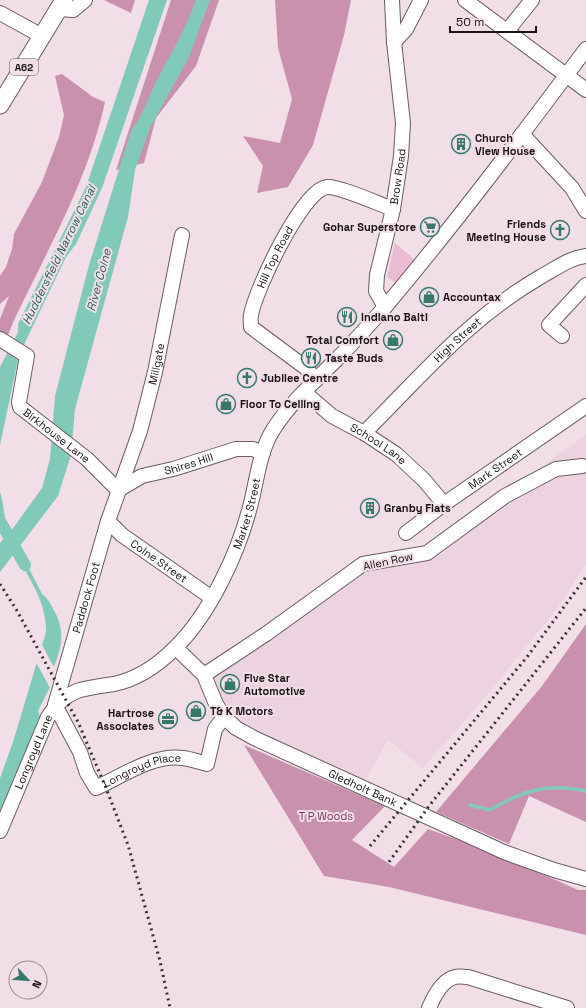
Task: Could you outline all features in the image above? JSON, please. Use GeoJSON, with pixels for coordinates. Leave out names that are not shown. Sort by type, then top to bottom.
{"type":"FeatureCollection","features":[{"type":"Feature","properties":{"kind":"main road","name":"A62"},"geometry":{"type":"LineString","coordinates":[[0,105],[62,4]]}},
{"type":"Feature","properties":{"kind":"street"},"geometry":{"type":"LineString","coordinates":[[62,4],[73,10],[85,0]]}},
{"type":"Feature","properties":{"kind":"street","name":"Brow Road"},"geometry":{"type":"LineString","coordinates":[[385,307],[376,291],[377,275],[393,209],[401,156],[403,123],[394,42],[392,0]]}},
{"type":"Feature","properties":{"kind":"street"},"geometry":{"type":"LineString","coordinates":[[394,42],[406,29],[421,0]]}},
{"type":"Feature","properties":{"kind":"street"},"geometry":{"type":"LineString","coordinates":[[465,0],[586,90]]}},
{"type":"Feature","properties":{"kind":"street"},"geometry":{"type":"LineString","coordinates":[[507,31],[532,0]]}},
{"type":"Feature","properties":{"kind":"street"},"geometry":{"type":"LineString","coordinates":[[0,12],[42,36]]}},
{"type":"Feature","properties":{"kind":"street","name":"Market Street"},"geometry":{"type":"LineString","coordinates":[[85,688],[116,683],[133,678],[153,668],[176,648],[196,624],[212,598],[245,525],[263,453],[273,429],[304,392],[385,307],[522,134],[586,49]]}},
{"type":"Feature","properties":{"kind":"street"},"geometry":{"type":"LineString","coordinates":[[522,134],[572,188],[586,211]]}},
{"type":"Feature","properties":{"kind":"street","name":"Hill Top Road"},"geometry":{"type":"LineString","coordinates":[[316,380],[306,368],[251,327],[251,315],[268,269],[288,231],[308,200],[318,190],[327,187],[337,189],[393,209]]}},
{"type":"Feature","properties":{"kind":"street","name":"Millgate"},"geometry":{"type":"LineString","coordinates":[[118,490],[140,431],[151,386],[182,235]]}},
{"type":"Feature","properties":{"kind":"street","name":"High Street"},"geometry":{"type":"LineString","coordinates":[[364,433],[428,366],[476,322],[518,290],[564,262],[577,257],[586,256]]}},
{"type":"Feature","properties":{"kind":"street"},"geometry":{"type":"LineString","coordinates":[[562,336],[549,325],[586,285]]}},
{"type":"Feature","properties":{"kind":"street","name":"Birkhouse Lane"},"geometry":{"type":"LineString","coordinates":[[3,341],[26,356],[27,362],[19,405],[80,453],[118,490]]}},
{"type":"Feature","properties":{"kind":"street","name":"School Lane"},"geometry":{"type":"LineString","coordinates":[[304,392],[332,416],[364,433],[396,454],[424,480],[444,504]]}},
{"type":"Feature","properties":{"kind":"street","name":"Mark Street"},"geometry":{"type":"LineString","coordinates":[[406,533],[444,504],[586,406]]}},
{"type":"Feature","properties":{"kind":"street","name":"Shires Hill"},"geometry":{"type":"LineString","coordinates":[[118,490],[142,476],[172,469],[236,449],[253,449],[263,453]]}},
{"type":"Feature","properties":{"kind":"street","name":"Allen Row"},"geometry":{"type":"LineString","coordinates":[[204,675],[266,634],[363,564],[427,553],[505,496],[556,469],[582,466]]}},
{"type":"Feature","properties":{"kind":"street","name":"Paddock Foot"},"geometry":{"type":"LineString","coordinates":[[56,705],[118,490]]}},
{"type":"Feature","properties":{"kind":"street","name":"Colne Street"},"geometry":{"type":"LineString","coordinates":[[108,521],[122,535],[212,598]]}},
{"type":"Feature","properties":{"kind":"street","name":"Gledholt Bank"},"geometry":{"type":"LineString","coordinates":[[176,648],[204,675],[216,704],[224,717],[236,728],[254,738],[504,852],[554,870],[586,879]]}},
{"type":"Feature","properties":{"kind":"street","name":"Longroyd Lane"},"geometry":{"type":"LineString","coordinates":[[0,831],[48,717],[56,705],[68,695],[85,688]]}},
{"type":"Feature","properties":{"kind":"street","name":"Longroyd Place"},"geometry":{"type":"LineString","coordinates":[[56,705],[80,752],[87,773],[96,788],[152,762],[162,759],[182,758],[208,764],[215,729],[224,717]]}},
{"type":"Feature","properties":{"kind":"street"},"geometry":{"type":"LineString","coordinates":[[430,1008],[433,997],[440,988],[446,982],[455,977],[468,977],[567,1008]]}},
{"type":"Feature","properties":{"kind":"shaded area"},"geometry":{"type":"Polygon","coordinates":[[[395,243],[415,260],[396,283],[387,277],[395,243]]]}},
{"type":"Feature","properties":{"kind":"shaded area"},"geometry":{"type":"Polygon","coordinates":[[[586,435],[586,564],[557,609],[486,696],[423,768],[388,740],[362,786],[242,723],[229,713],[213,677],[363,564],[446,554],[440,539],[586,435]]]}},
{"type":"Feature","properties":{"kind":"green space"},"geometry":{"type":"Polygon","coordinates":[[[104,0],[135,0],[131,13],[104,0]]]}},
{"type":"Feature","properties":{"kind":"green space"},"geometry":{"type":"Polygon","coordinates":[[[171,0],[219,0],[196,66],[156,118],[144,163],[116,170],[171,0]]]}},
{"type":"Feature","properties":{"kind":"green space"},"geometry":{"type":"Polygon","coordinates":[[[275,0],[351,0],[344,35],[313,145],[288,187],[257,193],[263,166],[243,136],[280,143],[292,99],[278,48],[275,0]]]}},
{"type":"Feature","properties":{"kind":"green space"},"geometry":{"type":"Polygon","coordinates":[[[62,74],[93,97],[105,102],[89,159],[78,186],[7,337],[0,333],[0,319],[9,296],[0,304],[0,276],[6,267],[12,249],[14,234],[42,182],[59,137],[64,115],[55,76],[62,74]]]}},
{"type":"Feature","properties":{"kind":"green space"},"geometry":{"type":"Polygon","coordinates":[[[586,624],[586,822],[529,796],[509,844],[436,812],[542,686],[586,624]]]}},
{"type":"Feature","properties":{"kind":"green space","name":"T P Woods"},"geometry":{"type":"Polygon","coordinates":[[[244,745],[385,806],[352,840],[394,867],[428,829],[495,853],[578,890],[586,890],[586,935],[389,887],[324,876],[244,745]]]}},
{"type":"Feature","properties":{"kind":"water"},"geometry":{"type":"Polygon","coordinates":[[[149,0],[167,0],[102,188],[76,244],[66,257],[19,355],[0,445],[0,367],[18,332],[18,324],[86,187],[149,0]]]}},
{"type":"Feature","properties":{"kind":"water","name":"River Colne"},"geometry":{"type":"Polygon","coordinates":[[[196,0],[210,0],[189,57],[150,128],[135,170],[128,217],[75,409],[71,455],[58,496],[0,572],[0,543],[14,527],[42,488],[50,459],[55,396],[89,265],[131,131],[188,20],[196,0]]]}},
{"type":"Feature","properties":{"kind":"water"},"geometry":{"type":"Polygon","coordinates":[[[0,492],[8,527],[6,532],[2,532],[0,529],[0,492]]]}},
{"type":"Feature","properties":{"kind":"water"},"geometry":{"type":"Polygon","coordinates":[[[20,551],[42,594],[56,614],[61,631],[61,639],[59,653],[50,677],[52,683],[38,711],[40,716],[0,812],[0,778],[13,742],[46,632],[44,611],[36,591],[16,554],[20,551]]]}},
{"type":"Feature","properties":{"kind":"pier"},"geometry":{"type":"Polygon","coordinates":[[[41,643],[55,669],[52,677],[54,683],[51,690],[36,662],[41,643]]]}},
{"type":"Feature","properties":{"kind":"waterway","name":"Huddersfield Narrow Canal"},"geometry":{"type":"LineString","coordinates":[[0,521],[25,565]]}},
{"type":"Feature","properties":{"kind":"waterway"},"geometry":{"type":"LineString","coordinates":[[470,805],[490,810],[514,797],[547,788],[586,791]]}},
{"type":"Feature","properties":{"kind":"railway"},"geometry":{"type":"LineString","coordinates":[[370,846],[527,657],[586,577]]}},
{"type":"Feature","properties":{"kind":"railway"},"geometry":{"type":"LineString","coordinates":[[0,584],[16,609],[78,722],[106,788],[128,845],[160,961],[170,1008]]}},
{"type":"Feature","properties":{"kind":"railway"},"geometry":{"type":"LineString","coordinates":[[389,862],[429,806],[586,608]]}},
{"type":"Feature","properties":{"kind":"place","name":"Church View House"},"geometry":{"type":"Point","coordinates":[461,144]}},
{"type":"Feature","properties":{"kind":"place","name":"Gohar Superstore"},"geometry":{"type":"Point","coordinates":[430,227]}},
{"type":"Feature","properties":{"kind":"place","name":"Friends Meeting House"},"geometry":{"type":"Point","coordinates":[560,230]}},
{"type":"Feature","properties":{"kind":"place","name":"Accountax"},"geometry":{"type":"Point","coordinates":[429,297]}},
{"type":"Feature","properties":{"kind":"place","name":"Indiano Balti"},"geometry":{"type":"Point","coordinates":[347,317]}},
{"type":"Feature","properties":{"kind":"place","name":"Total Comfort"},"geometry":{"type":"Point","coordinates":[393,340]}},
{"type":"Feature","properties":{"kind":"place","name":"Taste Buds"},"geometry":{"type":"Point","coordinates":[311,358]}},
{"type":"Feature","properties":{"kind":"place","name":"Jubilee Centre"},"geometry":{"type":"Point","coordinates":[247,378]}},
{"type":"Feature","properties":{"kind":"place","name":"Floor To Ceiling"},"geometry":{"type":"Point","coordinates":[226,404]}},
{"type":"Feature","properties":{"kind":"place","name":"Granby Flats"},"geometry":{"type":"Point","coordinates":[370,508]}},
{"type":"Feature","properties":{"kind":"place","name":"Five Star Automotive"},"geometry":{"type":"Point","coordinates":[230,684]}},
{"type":"Feature","properties":{"kind":"place","name":"T& K Motors"},"geometry":{"type":"Point","coordinates":[196,711]}},
{"type":"Feature","properties":{"kind":"place","name":"Hartrose Associates"},"geometry":{"type":"Point","coordinates":[168,719]}}]}
